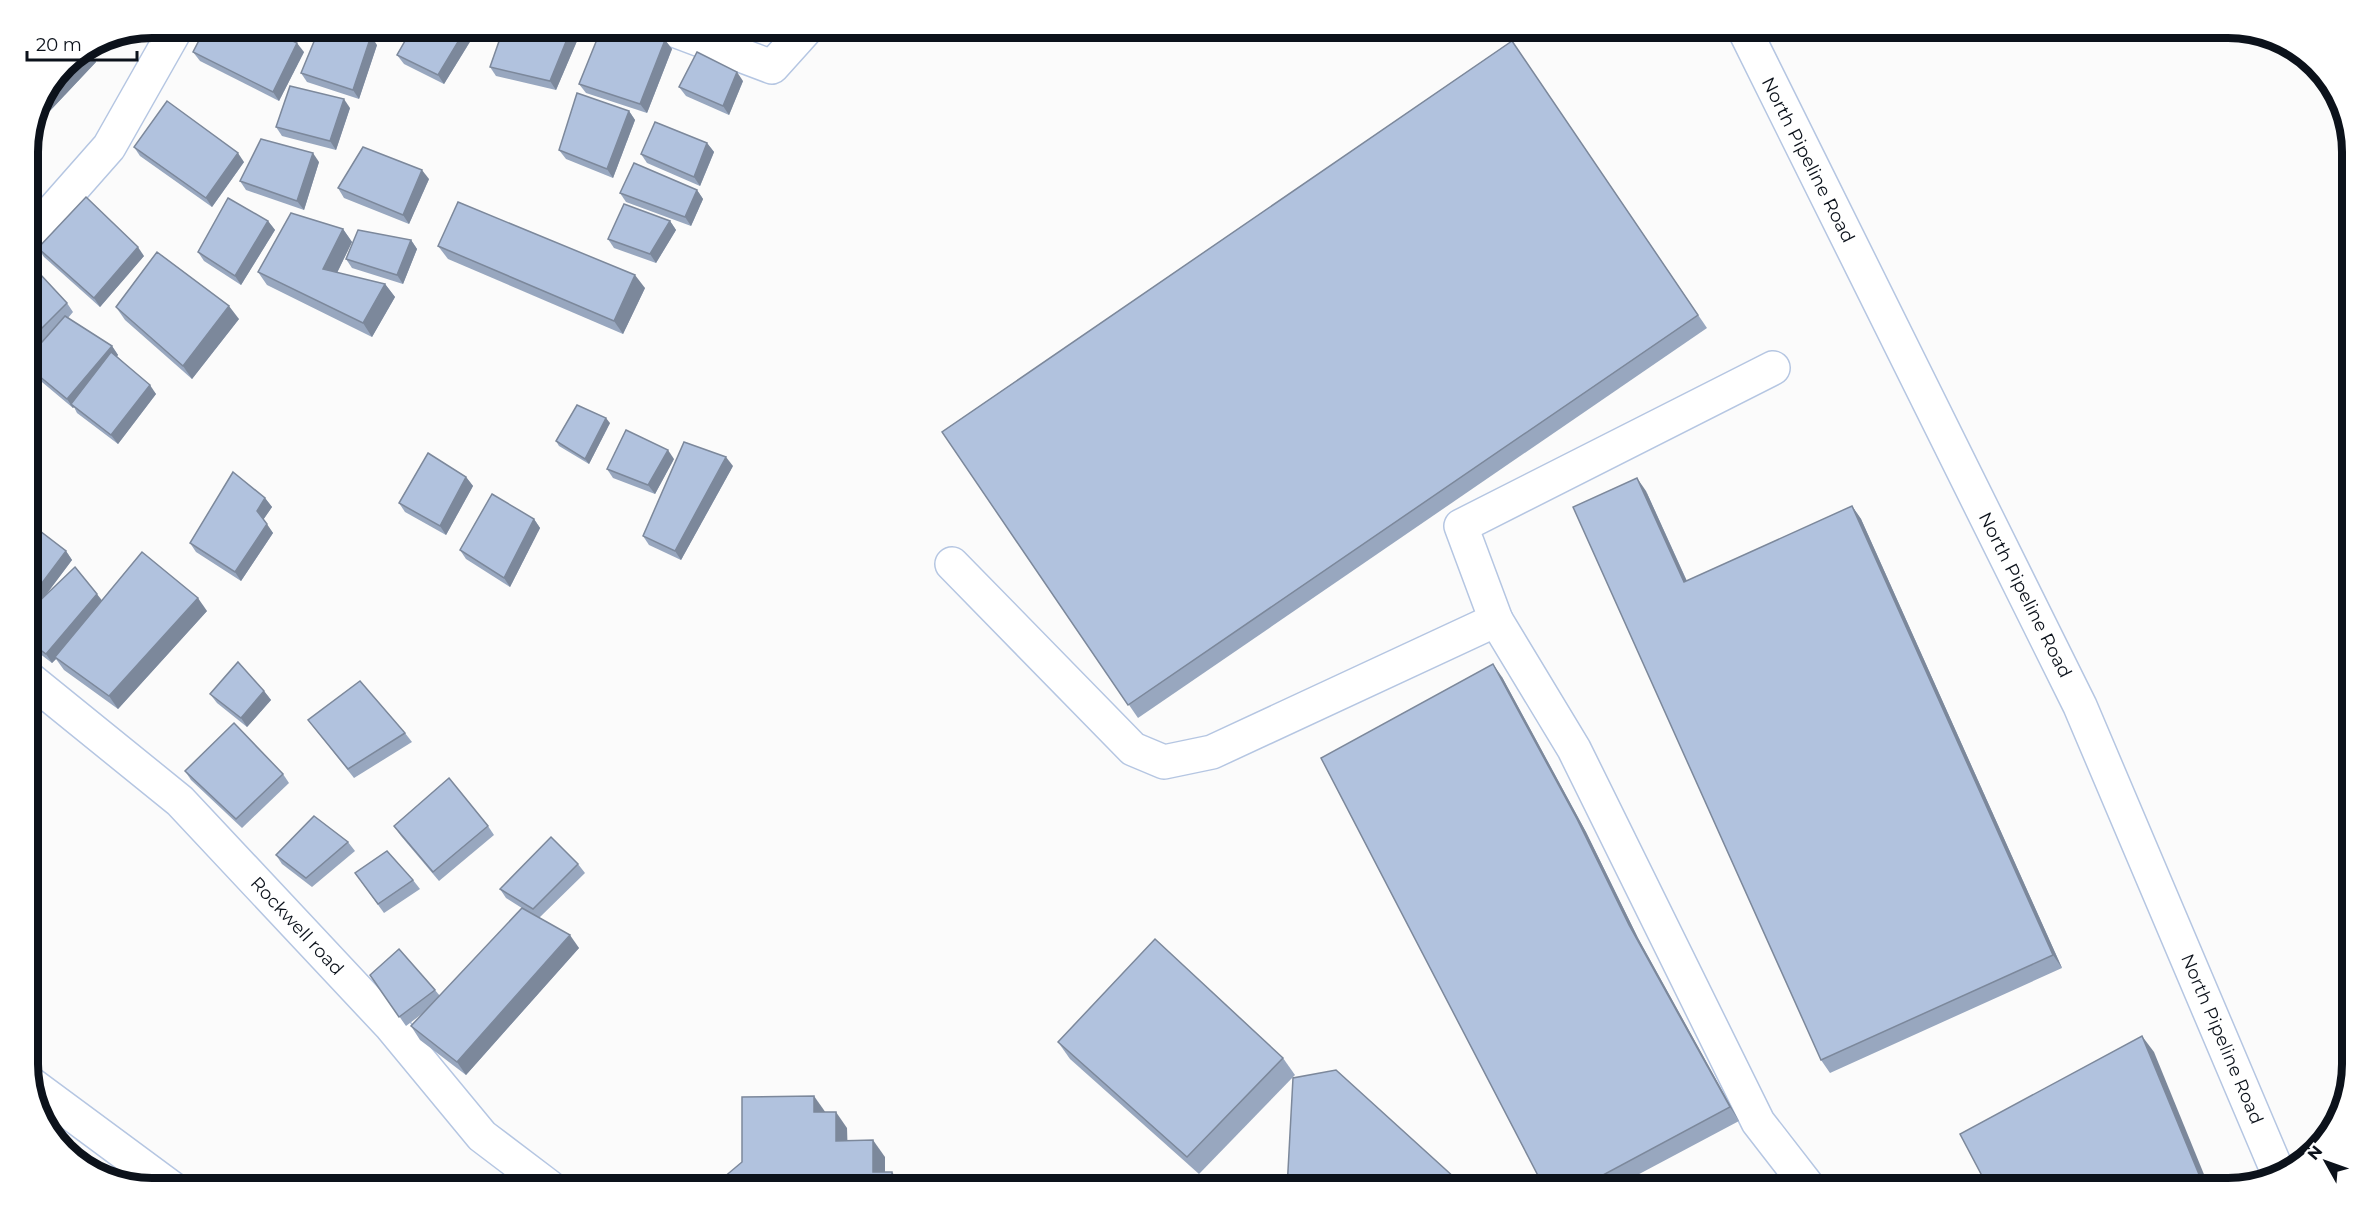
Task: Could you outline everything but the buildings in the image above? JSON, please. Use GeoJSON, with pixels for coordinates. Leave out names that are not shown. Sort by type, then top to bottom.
{"type":"FeatureCollection","features":[{"type":"Feature","properties":{"kind":"street"},"geometry":{"type":"LineString","coordinates":[[38,228],[109,147],[171,38]]}},
{"type":"Feature","properties":{"kind":"street"},"geometry":{"type":"LineString","coordinates":[[695,38],[772,67],[798,38]]}},
{"type":"Feature","properties":{"kind":"street","name":"North Pipeline Road"},"geometry":{"type":"LineString","coordinates":[[1748,38],[2080,706],[2276,1168]]}},
{"type":"Feature","properties":{"kind":"street"},"geometry":{"type":"LineString","coordinates":[[1773,368],[1461,526],[1496,621],[1574,749],[1758,1122],[1801,1178]]}},
{"type":"Feature","properties":{"kind":"street"},"geometry":{"type":"LineString","coordinates":[[952,564],[1133,749],[1164,762],[1212,752],[1496,621]]}},
{"type":"Feature","properties":{"kind":"street","name":"Rockwell road"},"geometry":{"type":"LineString","coordinates":[[38,687],[180,801],[391,1026],[482,1136],[537,1178]]}},
{"type":"Feature","properties":{"kind":"street"},"geometry":{"type":"LineString","coordinates":[[41,1092],[158,1178]]}}]}
